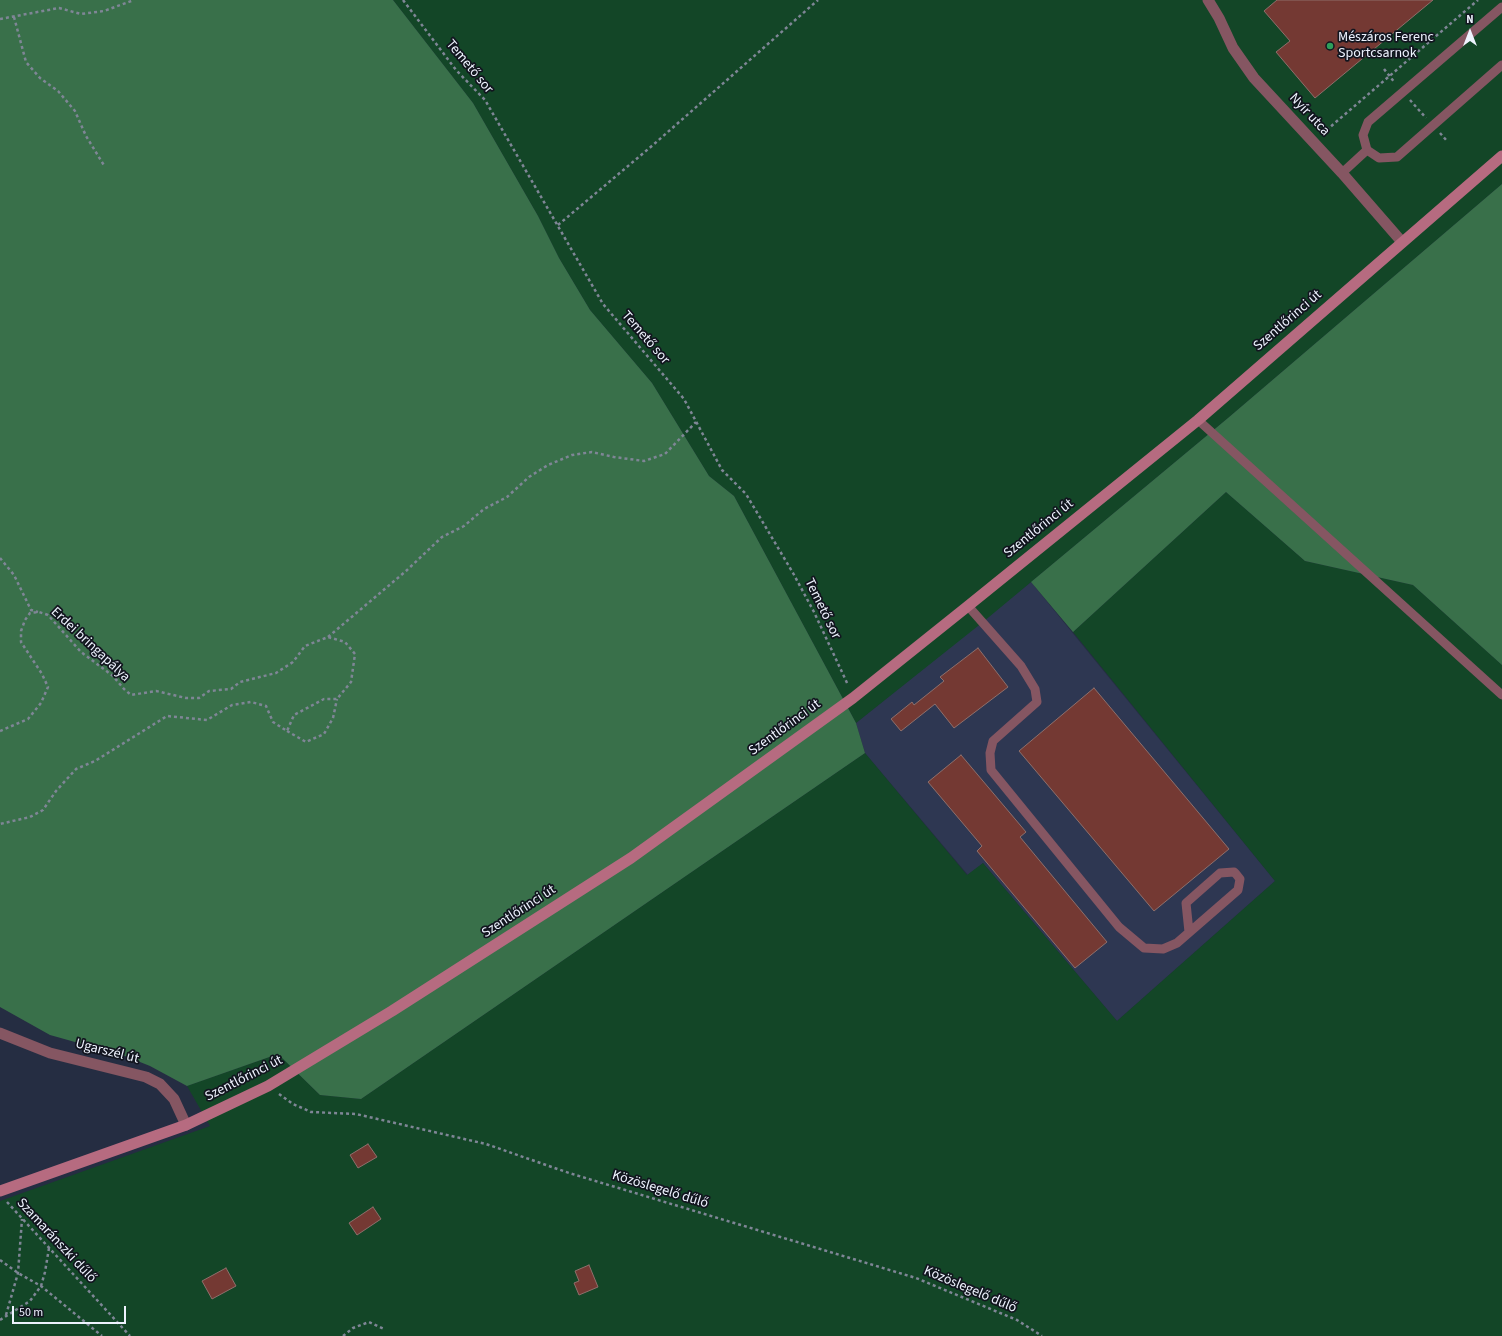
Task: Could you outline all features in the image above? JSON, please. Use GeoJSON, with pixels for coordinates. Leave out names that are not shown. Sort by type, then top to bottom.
{"type":"FeatureCollection","features":[{"type":"Feature","properties":{"kind":"main road","name":"Szentlőrinci út"},"geometry":{"type":"LineString","coordinates":[[2,1195],[186,1125],[268,1086],[392,1011],[631,858],[854,698],[1198,420],[1502,156]]}},
{"type":"Feature","properties":{"kind":"street","name":"Nyír utca"},"geometry":{"type":"LineString","coordinates":[[1208,0],[1219,18],[1233,48],[1254,78],[1342,173],[1402,242]]}},
{"type":"Feature","properties":{"kind":"street","name":"Ugarszél út"},"geometry":{"type":"LineString","coordinates":[[0,1033],[50,1053],[146,1077],[160,1084],[174,1099],[186,1125]]}},
{"type":"Feature","properties":{"kind":"lane"},"geometry":{"type":"LineString","coordinates":[[1502,7],[1368,122],[1363,135],[1367,150],[1379,158],[1397,157],[1502,65]]}},
{"type":"Feature","properties":{"kind":"lane"},"geometry":{"type":"LineString","coordinates":[[1342,173],[1367,150]]}},
{"type":"Feature","properties":{"kind":"lane"},"geometry":{"type":"LineString","coordinates":[[1198,420],[1502,695]]}},
{"type":"Feature","properties":{"kind":"lane"},"geometry":{"type":"LineString","coordinates":[[968,606],[1021,666],[1035,688],[1038,702],[993,741],[990,753],[991,770],[1119,927],[1144,948],[1163,949],[1177,943],[1238,890],[1240,879],[1234,872],[1220,873],[1186,903],[1189,932]]}},
{"type":"Feature","properties":{"kind":"path"},"geometry":{"type":"LineString","coordinates":[[0,19],[59,8],[81,14],[104,11],[134,0]]}},
{"type":"Feature","properties":{"kind":"path","name":"Temető sor"},"geometry":{"type":"LineString","coordinates":[[403,0],[456,70],[485,100],[603,304],[684,399],[722,470],[746,494],[773,537],[814,612],[854,698]]}},
{"type":"Feature","properties":{"kind":"path"},"geometry":{"type":"LineString","coordinates":[[558,225],[659,140],[818,0]]}},
{"type":"Feature","properties":{"kind":"path"},"geometry":{"type":"LineString","coordinates":[[1303,131],[1311,123],[1322,134],[1478,0]]}},
{"type":"Feature","properties":{"kind":"path"},"geometry":{"type":"LineString","coordinates":[[14,17],[26,62],[40,78],[58,91],[75,111],[86,136],[105,167]]}},
{"type":"Feature","properties":{"kind":"path"},"geometry":{"type":"LineString","coordinates":[[1384,70],[1446,141]]}},
{"type":"Feature","properties":{"kind":"path","name":"Erdei bringapálya"},"geometry":{"type":"LineString","coordinates":[[0,731],[28,719],[40,703],[48,687],[42,674],[21,642],[21,631],[25,620],[30,613],[39,612],[48,615],[81,652],[113,676],[131,695],[156,691],[186,698],[199,698],[209,690],[231,689],[240,682],[276,673],[293,662],[305,646],[328,637],[406,571],[442,537],[464,526],[484,509],[507,497],[529,478],[548,465],[572,455],[592,452],[644,461],[665,454],[696,422]]}},
{"type":"Feature","properties":{"kind":"path"},"geometry":{"type":"LineString","coordinates":[[0,558],[14,575],[31,610],[39,612]]}},
{"type":"Feature","properties":{"kind":"path"},"geometry":{"type":"LineString","coordinates":[[0,824],[30,817],[44,810],[56,791],[76,769],[95,761],[167,716],[207,720],[232,705],[251,702],[266,706],[273,722],[306,742],[324,734],[333,718],[337,699],[351,682],[355,654],[345,642],[328,637]]}},
{"type":"Feature","properties":{"kind":"path"},"geometry":{"type":"LineString","coordinates":[[287,731],[294,715],[324,699],[337,699]]}},
{"type":"Feature","properties":{"kind":"path","name":"Közöslegelő dűlő"},"geometry":{"type":"LineString","coordinates":[[268,1086],[293,1104],[311,1112],[356,1114],[486,1144],[569,1173],[916,1278],[1017,1320],[1042,1336]]}},
{"type":"Feature","properties":{"kind":"path","name":"Szamaránszki dűlő"},"geometry":{"type":"LineString","coordinates":[[2,1195],[22,1219],[130,1336]]}},
{"type":"Feature","properties":{"kind":"path"},"geometry":{"type":"LineString","coordinates":[[6,1315],[18,1273],[22,1219]]}},
{"type":"Feature","properties":{"kind":"path"},"geometry":{"type":"LineString","coordinates":[[0,1320],[6,1315],[30,1302],[40,1286],[45,1272],[49,1248]]}},
{"type":"Feature","properties":{"kind":"path"},"geometry":{"type":"LineString","coordinates":[[0,1260],[40,1286],[102,1336]]}},
{"type":"Feature","properties":{"kind":"path"},"geometry":{"type":"LineString","coordinates":[[343,1336],[353,1328],[368,1322],[384,1329]]}},
{"type":"Feature","properties":{"kind":"shaded area"},"geometry":{"type":"Polygon","coordinates":[[[1031,582],[1275,881],[1117,1021],[983,863],[968,875],[865,753],[856,723],[1031,582]]]}},
{"type":"Feature","properties":{"kind":"green space"},"geometry":{"type":"Polygon","coordinates":[[[0,0],[393,0],[473,103],[538,216],[559,258],[590,310],[652,383],[709,476],[734,496],[856,723],[865,753],[361,1099],[320,1095],[278,1054],[187,1086],[150,1066],[125,1056],[50,1035],[0,1007],[0,0]]]}},
{"type":"Feature","properties":{"kind":"green space"},"geometry":{"type":"Polygon","coordinates":[[[393,0],[1502,0],[1502,184],[1228,418],[983,622],[856,723],[734,496],[709,476],[652,383],[590,310],[559,258],[538,216],[473,103],[393,0]]]}},
{"type":"Feature","properties":{"kind":"green space"},"geometry":{"type":"Polygon","coordinates":[[[1502,184],[1502,665],[1413,585],[1305,561],[1226,492],[1073,632],[1031,582],[1228,418],[1502,184]]]}},
{"type":"Feature","properties":{"kind":"green space"},"geometry":{"type":"Polygon","coordinates":[[[1226,492],[1305,561],[1413,585],[1502,665],[1502,1336],[0,1336],[0,1201],[210,1126],[187,1086],[278,1054],[320,1095],[361,1099],[865,753],[967,875],[983,863],[1117,1021],[1275,881],[1073,632],[1226,492]]]}},
{"type":"Feature","properties":{"kind":"building","name":"Mészáros Ferenc Sportcsarnok"},"geometry":{"type":"Polygon","coordinates":[[[1277,0],[1433,0],[1315,98],[1276,52],[1290,41],[1264,11],[1277,0]]]}},
{"type":"Feature","properties":{"kind":"building"},"geometry":{"type":"Polygon","coordinates":[[[978,648],[1008,687],[954,728],[935,704],[901,731],[891,719],[912,702],[914,705],[944,681],[940,677],[978,648]]]}},
{"type":"Feature","properties":{"kind":"building"},"geometry":{"type":"Polygon","coordinates":[[[1094,688],[1229,849],[1154,911],[1019,751],[1094,688]]]}},
{"type":"Feature","properties":{"kind":"building"},"geometry":{"type":"Polygon","coordinates":[[[961,755],[1026,832],[1020,837],[1107,942],[1075,968],[977,851],[982,846],[928,782],[961,755]]]}},
{"type":"Feature","properties":{"kind":"building"},"geometry":{"type":"Polygon","coordinates":[[[368,1144],[377,1157],[358,1168],[350,1155],[368,1144]]]}},
{"type":"Feature","properties":{"kind":"building"},"geometry":{"type":"Polygon","coordinates":[[[373,1207],[381,1219],[357,1235],[349,1223],[373,1207]]]}},
{"type":"Feature","properties":{"kind":"building"},"geometry":{"type":"Polygon","coordinates":[[[589,1265],[598,1287],[579,1295],[574,1283],[579,1281],[575,1271],[589,1265]]]}},
{"type":"Feature","properties":{"kind":"building"},"geometry":{"type":"Polygon","coordinates":[[[226,1268],[236,1286],[212,1299],[202,1281],[226,1268]]]}},
{"type":"Feature","properties":{"kind":"place","name":"Mészáros Ferenc Sportcsarnok"},"geometry":{"type":"Point","coordinates":[1330,46]}}]}
